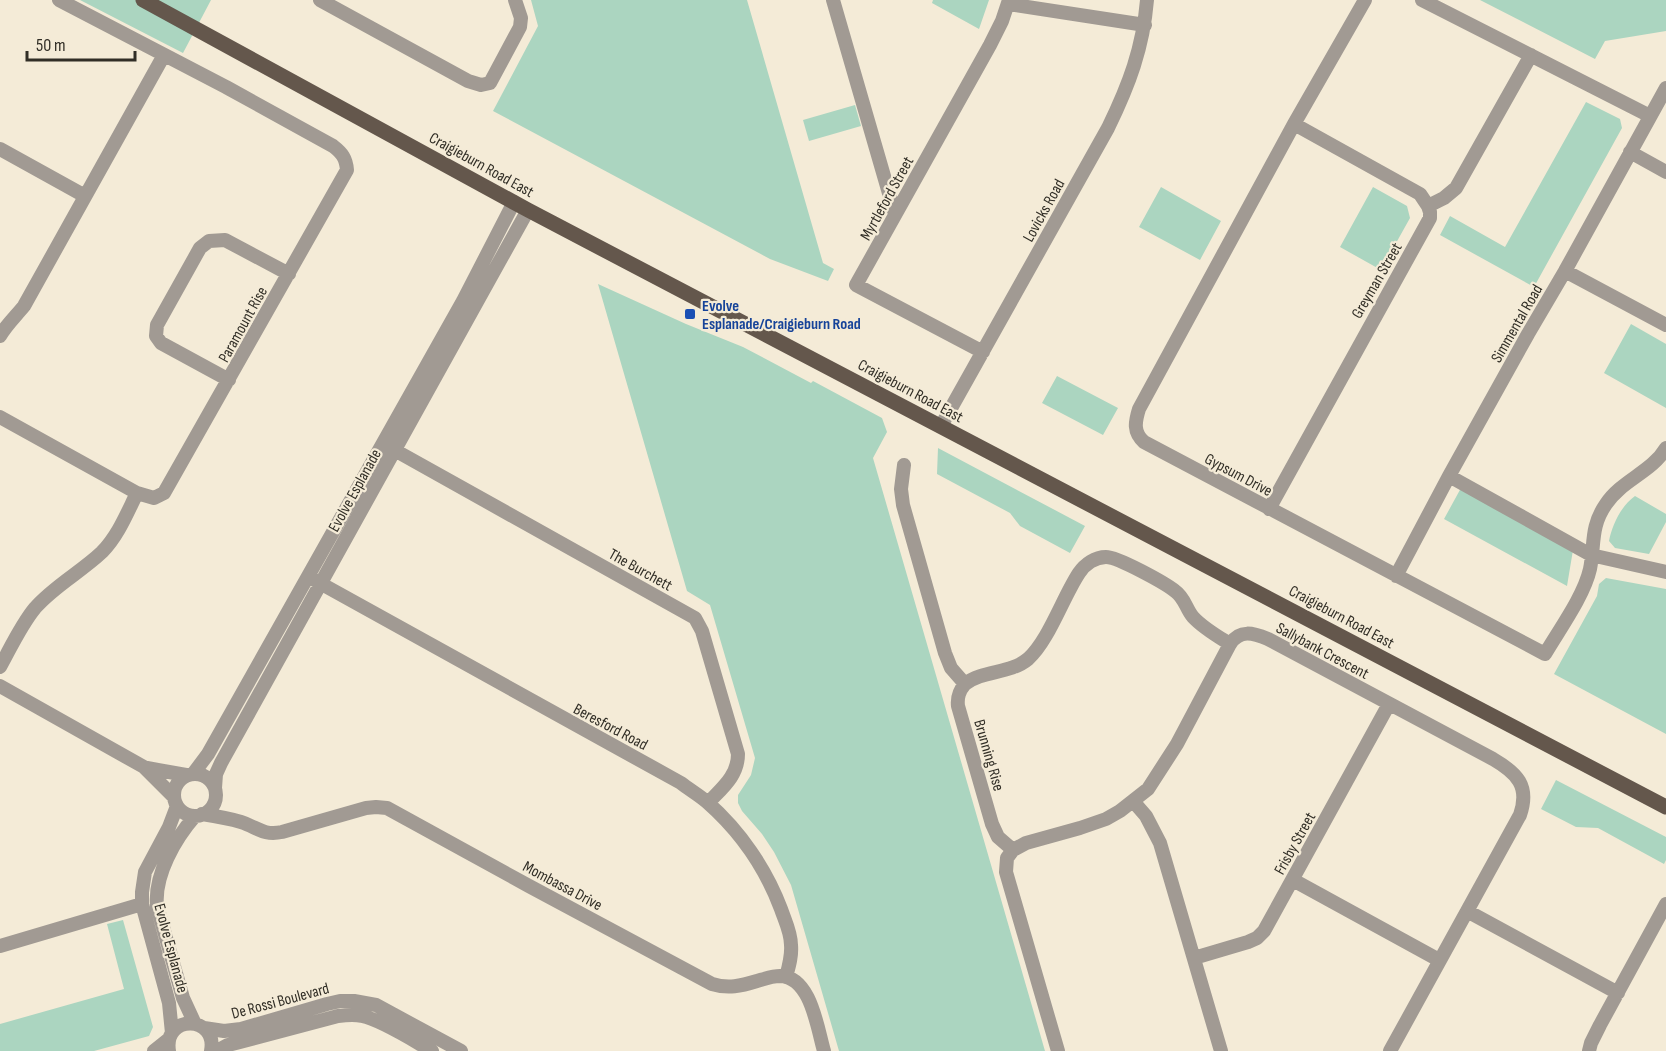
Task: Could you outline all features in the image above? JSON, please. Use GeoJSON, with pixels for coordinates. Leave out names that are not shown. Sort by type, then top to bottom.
{"type":"FeatureCollection","features":[{"type":"Feature","properties":{"kind":"main road","name":"Craigieburn Road East"},"geometry":{"type":"LineString","coordinates":[[143,0],[528,210],[1666,807]]}},
{"type":"Feature","properties":{"kind":"street"},"geometry":{"type":"LineString","coordinates":[[0,336],[5,326],[24,306],[164,55],[59,0]]}},
{"type":"Feature","properties":{"kind":"street"},"geometry":{"type":"LineString","coordinates":[[320,0],[468,81],[482,85],[490,83],[520,27],[521,18],[515,0]]}},
{"type":"Feature","properties":{"kind":"street"},"geometry":{"type":"LineString","coordinates":[[833,0],[895,214]]}},
{"type":"Feature","properties":{"kind":"street","name":"Lovicks Road"},"geometry":{"type":"LineString","coordinates":[[941,426],[1126,92],[1145,25],[1147,0]]}},
{"type":"Feature","properties":{"kind":"street","name":"Gypsum Drive"},"geometry":{"type":"LineString","coordinates":[[1365,0],[1294,124],[1139,409],[1136,420],[1138,437],[1269,509],[1545,654],[1580,594],[1590,570],[1595,524],[1607,503],[1622,486],[1644,472],[1661,457],[1666,448]]}},
{"type":"Feature","properties":{"kind":"street"},"geometry":{"type":"LineString","coordinates":[[1422,0],[1650,116]]}},
{"type":"Feature","properties":{"kind":"street"},"geometry":{"type":"LineString","coordinates":[[1008,2],[1145,25]]}},
{"type":"Feature","properties":{"kind":"street","name":"Myrtleford Street"},"geometry":{"type":"LineString","coordinates":[[982,352],[856,285],[990,45],[1002,21],[1008,2]]}},
{"type":"Feature","properties":{"kind":"street","name":"Paramount Rise"},"geometry":{"type":"LineString","coordinates":[[138,493],[154,498],[164,493],[347,170],[346,160],[333,146],[164,55]]}},
{"type":"Feature","properties":{"kind":"street"},"geometry":{"type":"LineString","coordinates":[[1294,124],[1420,194],[1428,206],[1444,198],[1456,188],[1531,56]]}},
{"type":"Feature","properties":{"kind":"street","name":"Simmental Road"},"geometry":{"type":"LineString","coordinates":[[1396,576],[1449,476],[1666,88]]}},
{"type":"Feature","properties":{"kind":"street"},"geometry":{"type":"LineString","coordinates":[[0,149],[85,196]]}},
{"type":"Feature","properties":{"kind":"street"},"geometry":{"type":"LineString","coordinates":[[1630,152],[1666,172]]}},
{"type":"Feature","properties":{"kind":"street","name":"Evolve Esplanade"},"geometry":{"type":"LineString","coordinates":[[215,791],[216,774],[220,763],[315,580],[388,447],[514,202]]}},
{"type":"Feature","properties":{"kind":"street","name":"Greyman Street"},"geometry":{"type":"LineString","coordinates":[[1269,509],[1430,218],[1428,206]]}},
{"type":"Feature","properties":{"kind":"street","name":"Evolve Esplanade"},"geometry":{"type":"LineString","coordinates":[[388,447],[528,210]]}},
{"type":"Feature","properties":{"kind":"street"},"geometry":{"type":"LineString","coordinates":[[229,380],[161,343],[156,336],[157,325],[200,248],[209,241],[225,240],[289,274]]}},
{"type":"Feature","properties":{"kind":"street"},"geometry":{"type":"LineString","coordinates":[[1565,271],[1666,325]]}},
{"type":"Feature","properties":{"kind":"street"},"geometry":{"type":"LineString","coordinates":[[0,417],[138,493],[119,528],[103,551],[44,598],[34,610],[0,667]]}},
{"type":"Feature","properties":{"kind":"street","name":"The Burchett"},"geometry":{"type":"LineString","coordinates":[[388,447],[688,614],[698,622],[738,754],[735,772],[708,803]]}},
{"type":"Feature","properties":{"kind":"street"},"geometry":{"type":"LineString","coordinates":[[904,465],[901,489],[906,516],[945,653],[951,668],[965,684],[978,676],[1017,666],[1026,660],[1040,644],[1079,573],[1090,561],[1099,558],[1106,557],[1119,561],[1170,587],[1183,598],[1194,618],[1230,644],[1164,765],[1148,789],[1106,819],[1026,843],[1013,850],[1007,858],[1006,872],[1058,1051]]}},
{"type":"Feature","properties":{"kind":"street"},"geometry":{"type":"LineString","coordinates":[[1449,476],[1591,555],[1666,572]]}},
{"type":"Feature","properties":{"kind":"street","name":"Evolve Esplanade"},"geometry":{"type":"LineString","coordinates":[[190,774],[208,754],[315,580]]}},
{"type":"Feature","properties":{"kind":"street","name":"Beresford Road"},"geometry":{"type":"LineString","coordinates":[[315,580],[671,778],[708,803],[730,825],[747,847],[767,878],[777,900],[788,928],[791,944],[786,977]]}},
{"type":"Feature","properties":{"kind":"street","name":"Sallybank Crescent"},"geometry":{"type":"LineString","coordinates":[[1230,644],[1241,634],[1257,634],[1493,759],[1518,779],[1524,802],[1520,815],[1439,960]]}},
{"type":"Feature","properties":{"kind":"street","name":"Brunning Rise"},"geometry":{"type":"LineString","coordinates":[[965,684],[959,692],[957,701],[989,813],[998,837],[1013,850]]}},
{"type":"Feature","properties":{"kind":"street"},"geometry":{"type":"LineString","coordinates":[[0,686],[144,767],[206,777],[215,791],[212,807],[198,815],[188,815],[144,767]]}},
{"type":"Feature","properties":{"kind":"street","name":"Frisby Street"},"geometry":{"type":"LineString","coordinates":[[1194,958],[1257,938],[1270,923],[1389,704]]}},
{"type":"Feature","properties":{"kind":"street"},"geometry":{"type":"LineString","coordinates":[[175,802],[176,784],[190,774]]}},
{"type":"Feature","properties":{"kind":"street","name":"Mombassa Drive"},"geometry":{"type":"LineString","coordinates":[[215,791],[229,810],[245,823],[264,833],[275,834],[366,808],[383,807],[712,984],[734,987],[775,976],[786,977]]}},
{"type":"Feature","properties":{"kind":"street"},"geometry":{"type":"LineString","coordinates":[[1133,801],[1146,816],[1160,843],[1221,1051]]}},
{"type":"Feature","properties":{"kind":"street","name":"Evolve Esplanade"},"geometry":{"type":"LineString","coordinates":[[170,1041],[169,1002],[142,904],[142,892],[145,872],[169,827],[175,802]]}},
{"type":"Feature","properties":{"kind":"street","name":"Evolve Esplanade"},"geometry":{"type":"LineString","coordinates":[[198,815],[185,827],[162,869],[156,895],[157,906],[183,998],[200,1026],[209,1034],[212,1041],[211,1051]]}},
{"type":"Feature","properties":{"kind":"street","name":"Mombassa Drive"},"geometry":{"type":"LineString","coordinates":[[198,815],[224,817],[245,823]]}},
{"type":"Feature","properties":{"kind":"street"},"geometry":{"type":"LineString","coordinates":[[1293,880],[1439,960],[1390,1051]]}},
{"type":"Feature","properties":{"kind":"street"},"geometry":{"type":"LineString","coordinates":[[0,946],[142,904]]}},
{"type":"Feature","properties":{"kind":"street"},"geometry":{"type":"LineString","coordinates":[[1588,1051],[1666,904]]}},
{"type":"Feature","properties":{"kind":"street"},"geometry":{"type":"LineString","coordinates":[[1467,911],[1618,993]]}},
{"type":"Feature","properties":{"kind":"street"},"geometry":{"type":"LineString","coordinates":[[786,977],[796,982],[806,994],[824,1051]]}},
{"type":"Feature","properties":{"kind":"street","name":"De Rossi Boulevard"},"geometry":{"type":"LineString","coordinates":[[200,1026],[224,1031],[241,1029],[327,1004],[354,1001],[384,1008],[461,1051]]}},
{"type":"Feature","properties":{"kind":"street","name":"De Rossi Boulevard"},"geometry":{"type":"LineString","coordinates":[[217,1051],[240,1041],[332,1017],[350,1015],[373,1019],[432,1051]]}},
{"type":"Feature","properties":{"kind":"street"},"geometry":{"type":"LineString","coordinates":[[154,1051],[170,1041],[182,1024],[200,1026]]}},
{"type":"Feature","properties":{"kind":"green space"},"geometry":{"type":"Polygon","coordinates":[[[80,0],[211,0],[183,53],[80,0]]]}},
{"type":"Feature","properties":{"kind":"green space"},"geometry":{"type":"Polygon","coordinates":[[[531,0],[747,0],[823,263],[834,269],[828,281],[770,259],[493,111],[538,26],[531,0]]]}},
{"type":"Feature","properties":{"kind":"green space"},"geometry":{"type":"Polygon","coordinates":[[[933,0],[989,0],[979,29],[932,3],[933,0]]]}},
{"type":"Feature","properties":{"kind":"green space"},"geometry":{"type":"Polygon","coordinates":[[[1480,0],[1666,0],[1666,31],[1605,41],[1595,59],[1480,0]]]}},
{"type":"Feature","properties":{"kind":"green space"},"geometry":{"type":"Polygon","coordinates":[[[1586,102],[1620,119],[1622,128],[1534,287],[1440,235],[1450,216],[1505,247],[1586,102]]]}},
{"type":"Feature","properties":{"kind":"green space"},"geometry":{"type":"Polygon","coordinates":[[[855,105],[861,126],[809,141],[803,120],[855,105]]]}},
{"type":"Feature","properties":{"kind":"green space"},"geometry":{"type":"Polygon","coordinates":[[[1161,187],[1221,221],[1200,260],[1139,227],[1161,187]]]}},
{"type":"Feature","properties":{"kind":"green space"},"geometry":{"type":"Polygon","coordinates":[[[1373,187],[1407,206],[1410,218],[1381,270],[1340,247],[1373,187]]]}},
{"type":"Feature","properties":{"kind":"green space"},"geometry":{"type":"Polygon","coordinates":[[[598,284],[743,347],[882,418],[887,432],[873,458],[1045,1051],[839,1051],[791,885],[774,852],[738,803],[738,795],[751,775],[755,758],[710,605],[687,591],[598,284]]]}},
{"type":"Feature","properties":{"kind":"green space"},"geometry":{"type":"Polygon","coordinates":[[[1631,324],[1666,344],[1666,408],[1604,373],[1631,324]]]}},
{"type":"Feature","properties":{"kind":"green space"},"geometry":{"type":"Polygon","coordinates":[[[1057,376],[1118,408],[1103,435],[1042,403],[1057,376]]]}},
{"type":"Feature","properties":{"kind":"green space"},"geometry":{"type":"Polygon","coordinates":[[[938,448],[1085,526],[1070,553],[1020,526],[1010,513],[937,474],[938,448]]]}},
{"type":"Feature","properties":{"kind":"green space"},"geometry":{"type":"Polygon","coordinates":[[[1461,488],[1573,550],[1567,586],[1444,519],[1461,488]]]}},
{"type":"Feature","properties":{"kind":"green space"},"geometry":{"type":"Polygon","coordinates":[[[1635,496],[1666,514],[1666,522],[1649,554],[1615,548],[1609,541],[1618,516],[1635,496]]]}},
{"type":"Feature","properties":{"kind":"green space"},"geometry":{"type":"Polygon","coordinates":[[[1606,578],[1666,589],[1666,734],[1554,674],[1597,596],[1599,584],[1606,578]]]}},
{"type":"Feature","properties":{"kind":"green space"},"geometry":{"type":"Polygon","coordinates":[[[1556,780],[1666,837],[1664,864],[1598,828],[1576,827],[1541,809],[1556,780]]]}},
{"type":"Feature","properties":{"kind":"green space"},"geometry":{"type":"Polygon","coordinates":[[[123,920],[153,1027],[149,1036],[94,1051],[0,1051],[0,1024],[124,989],[107,924],[123,920]]]}},
{"type":"Feature","properties":{"kind":"place","name":"Evolve Esplanade/Craigieburn Road"},"geometry":{"type":"Point","coordinates":[690,314]}}]}
